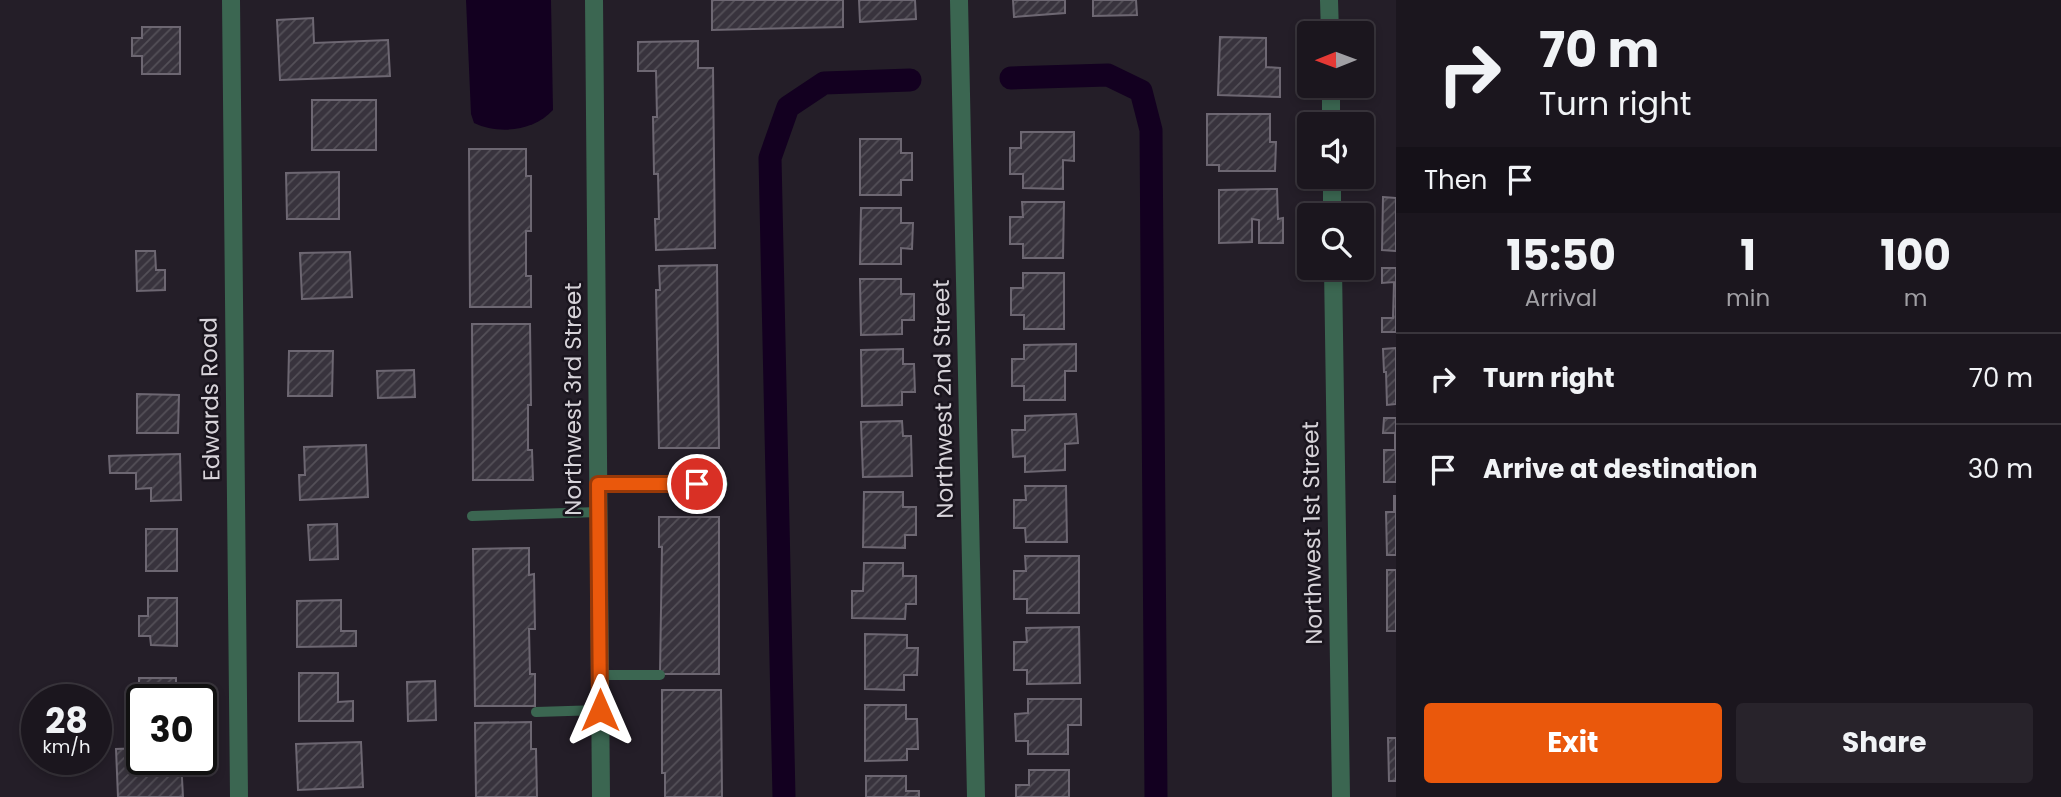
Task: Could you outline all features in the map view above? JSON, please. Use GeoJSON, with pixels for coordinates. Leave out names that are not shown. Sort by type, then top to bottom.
{"type":"FeatureCollection","features":[{"type":"Feature","properties":{"kind":"street","name":"Edwards Road"},"geometry":{"type":"LineString","coordinates":[[231,0],[239,797]]}},
{"type":"Feature","properties":{"kind":"street","name":"Northwest 3rd Street"},"geometry":{"type":"LineString","coordinates":[[594,0],[601,797]]}},
{"type":"Feature","properties":{"kind":"street","name":"Northwest 2nd Street"},"geometry":{"type":"LineString","coordinates":[[959,0],[976,797]]}},
{"type":"Feature","properties":{"kind":"street"},"geometry":{"type":"LineString","coordinates":[[1329,0],[1330,21]]}},
{"type":"Feature","properties":{"kind":"street","name":"Northwest 1st Street"},"geometry":{"type":"LineString","coordinates":[[1333,280],[1341,797]]}},
{"type":"Feature","properties":{"kind":"lane"},"geometry":{"type":"LineString","coordinates":[[598,484],[723,484]]}},
{"type":"Feature","properties":{"kind":"lane"},"geometry":{"type":"LineString","coordinates":[[472,516],[599,512]]}},
{"type":"Feature","properties":{"kind":"lane"},"geometry":{"type":"LineString","coordinates":[[600,675],[660,675]]}},
{"type":"Feature","properties":{"kind":"lane"},"geometry":{"type":"LineString","coordinates":[[536,712],[600,710]]}},
{"type":"Feature","properties":{"kind":"shaded area"},"geometry":{"type":"Polygon","coordinates":[[[466,0],[551,0],[553,110],[536,123],[505,130],[474,123],[471,114],[466,0]]]}},
{"type":"Feature","properties":{"kind":"building"},"geometry":{"type":"Polygon","coordinates":[[[712,0],[843,0],[843,27],[712,30],[712,0]]]}},
{"type":"Feature","properties":{"kind":"building"},"geometry":{"type":"Polygon","coordinates":[[[859,0],[915,0],[916,19],[860,22],[859,0]]]}},
{"type":"Feature","properties":{"kind":"building"},"geometry":{"type":"Polygon","coordinates":[[[1013,0],[1065,0],[1065,13],[1014,17],[1013,0]]]}},
{"type":"Feature","properties":{"kind":"building"},"geometry":{"type":"Polygon","coordinates":[[[1093,0],[1136,0],[1137,15],[1093,16],[1093,0]]]}},
{"type":"Feature","properties":{"kind":"building"},"geometry":{"type":"Polygon","coordinates":[[[313,18],[314,43],[388,40],[390,76],[280,80],[277,20],[313,18]]]}},
{"type":"Feature","properties":{"kind":"building"},"geometry":{"type":"Polygon","coordinates":[[[142,27],[180,27],[180,74],[142,74],[142,56],[132,56],[132,38],[142,38],[142,27]]]}},
{"type":"Feature","properties":{"kind":"building"},"geometry":{"type":"Polygon","coordinates":[[[1220,37],[1266,38],[1266,67],[1280,68],[1280,97],[1218,95],[1220,37]]]}},
{"type":"Feature","properties":{"kind":"building"},"geometry":{"type":"Polygon","coordinates":[[[698,41],[698,68],[713,68],[715,248],[656,250],[655,219],[659,219],[658,174],[654,174],[653,117],[657,117],[656,71],[638,71],[638,42],[698,41]]]}},
{"type":"Feature","properties":{"kind":"building"},"geometry":{"type":"Polygon","coordinates":[[[312,100],[376,100],[376,150],[312,150],[312,100]]]}},
{"type":"Feature","properties":{"kind":"building"},"geometry":{"type":"Polygon","coordinates":[[[1207,114],[1270,114],[1270,142],[1276,142],[1275,171],[1219,171],[1219,165],[1207,165],[1207,114]]]}},
{"type":"Feature","properties":{"kind":"building"},"geometry":{"type":"Polygon","coordinates":[[[1021,132],[1074,132],[1074,161],[1063,160],[1063,189],[1023,188],[1023,174],[1010,174],[1010,148],[1021,148],[1021,132]]]}},
{"type":"Feature","properties":{"kind":"building"},"geometry":{"type":"Polygon","coordinates":[[[860,139],[901,139],[901,153],[912,153],[912,180],[901,180],[901,195],[860,195],[860,139]]]}},
{"type":"Feature","properties":{"kind":"building"},"geometry":{"type":"Polygon","coordinates":[[[469,149],[526,149],[526,176],[531,176],[531,231],[526,231],[526,276],[531,276],[531,307],[470,307],[469,149]]]}},
{"type":"Feature","properties":{"kind":"building"},"geometry":{"type":"Polygon","coordinates":[[[339,172],[339,219],[287,219],[286,173],[339,172]]]}},
{"type":"Feature","properties":{"kind":"building"},"geometry":{"type":"Polygon","coordinates":[[[1277,189],[1278,219],[1283,218],[1283,243],[1259,243],[1259,220],[1252,219],[1252,242],[1219,243],[1219,190],[1277,189]]]}},
{"type":"Feature","properties":{"kind":"building"},"geometry":{"type":"Polygon","coordinates":[[[1383,197],[1396,198],[1396,251],[1382,250],[1383,197]]]}},
{"type":"Feature","properties":{"kind":"building"},"geometry":{"type":"Polygon","coordinates":[[[1022,202],[1064,202],[1063,258],[1023,258],[1023,244],[1010,244],[1010,217],[1023,217],[1022,202]]]}},
{"type":"Feature","properties":{"kind":"building"},"geometry":{"type":"Polygon","coordinates":[[[861,208],[901,208],[901,223],[913,223],[912,249],[901,248],[901,264],[860,264],[861,208]]]}},
{"type":"Feature","properties":{"kind":"building"},"geometry":{"type":"Polygon","coordinates":[[[136,251],[155,251],[156,270],[165,270],[165,290],[137,291],[136,251]]]}},
{"type":"Feature","properties":{"kind":"building"},"geometry":{"type":"Polygon","coordinates":[[[350,252],[352,297],[302,299],[300,253],[350,252]]]}},
{"type":"Feature","properties":{"kind":"building"},"geometry":{"type":"Polygon","coordinates":[[[717,265],[719,448],[659,448],[656,290],[660,290],[659,266],[717,265]]]}},
{"type":"Feature","properties":{"kind":"building"},"geometry":{"type":"Polygon","coordinates":[[[1382,268],[1396,268],[1396,332],[1382,332],[1382,318],[1393,318],[1394,282],[1382,283],[1382,268]]]}},
{"type":"Feature","properties":{"kind":"building"},"geometry":{"type":"Polygon","coordinates":[[[1023,273],[1064,273],[1064,329],[1024,329],[1024,315],[1011,315],[1011,288],[1023,288],[1023,273]]]}},
{"type":"Feature","properties":{"kind":"building"},"geometry":{"type":"Polygon","coordinates":[[[860,279],[901,279],[901,294],[914,294],[914,320],[902,320],[902,334],[861,335],[860,279]]]}},
{"type":"Feature","properties":{"kind":"building"},"geometry":{"type":"Polygon","coordinates":[[[472,324],[530,324],[531,405],[528,405],[528,450],[532,450],[533,480],[473,480],[472,324]]]}},
{"type":"Feature","properties":{"kind":"building"},"geometry":{"type":"Polygon","coordinates":[[[1076,344],[1076,371],[1065,371],[1065,400],[1024,400],[1024,386],[1012,386],[1012,359],[1024,359],[1024,345],[1076,344]]]}},
{"type":"Feature","properties":{"kind":"building"},"geometry":{"type":"Polygon","coordinates":[[[1396,348],[1396,404],[1387,405],[1383,349],[1396,348]]]}},
{"type":"Feature","properties":{"kind":"building"},"geometry":{"type":"Polygon","coordinates":[[[903,349],[903,364],[914,364],[915,392],[902,392],[902,405],[862,406],[861,350],[903,349]]]}},
{"type":"Feature","properties":{"kind":"building"},"geometry":{"type":"Polygon","coordinates":[[[289,351],[333,351],[332,396],[288,396],[289,351]]]}},
{"type":"Feature","properties":{"kind":"building"},"geometry":{"type":"Polygon","coordinates":[[[414,370],[415,397],[378,398],[377,371],[414,370]]]}},
{"type":"Feature","properties":{"kind":"building"},"geometry":{"type":"Polygon","coordinates":[[[137,394],[179,395],[178,433],[137,433],[137,394]]]}},
{"type":"Feature","properties":{"kind":"building"},"geometry":{"type":"Polygon","coordinates":[[[1076,414],[1078,443],[1065,444],[1065,470],[1025,472],[1025,456],[1013,457],[1012,430],[1025,430],[1025,416],[1076,414]]]}},
{"type":"Feature","properties":{"kind":"building"},"geometry":{"type":"Polygon","coordinates":[[[1384,418],[1396,418],[1396,482],[1384,482],[1384,450],[1395,450],[1395,433],[1383,433],[1384,418]]]}},
{"type":"Feature","properties":{"kind":"building"},"geometry":{"type":"Polygon","coordinates":[[[902,421],[903,436],[911,436],[912,476],[863,477],[861,422],[902,421]]]}},
{"type":"Feature","properties":{"kind":"building"},"geometry":{"type":"Polygon","coordinates":[[[366,445],[368,497],[300,500],[299,475],[305,475],[304,447],[366,445]]]}},
{"type":"Feature","properties":{"kind":"building"},"geometry":{"type":"Polygon","coordinates":[[[180,454],[181,500],[151,501],[151,488],[136,489],[136,473],[110,473],[109,456],[180,454]]]}},
{"type":"Feature","properties":{"kind":"building"},"geometry":{"type":"Polygon","coordinates":[[[1025,486],[1066,486],[1067,542],[1026,542],[1025,528],[1014,528],[1014,500],[1026,500],[1025,486]]]}},
{"type":"Feature","properties":{"kind":"building"},"geometry":{"type":"Polygon","coordinates":[[[864,492],[903,492],[903,507],[916,507],[916,535],[905,535],[905,548],[863,547],[864,492]]]}},
{"type":"Feature","properties":{"kind":"building"},"geometry":{"type":"Polygon","coordinates":[[[1394,496],[1396,555],[1387,555],[1386,512],[1394,512],[1394,496]]]}},
{"type":"Feature","properties":{"kind":"building"},"geometry":{"type":"Polygon","coordinates":[[[659,517],[719,517],[719,674],[660,674],[662,547],[659,547],[659,517]]]}},
{"type":"Feature","properties":{"kind":"building"},"geometry":{"type":"Polygon","coordinates":[[[337,524],[338,559],[310,560],[308,525],[337,524]]]}},
{"type":"Feature","properties":{"kind":"building"},"geometry":{"type":"Polygon","coordinates":[[[146,529],[177,529],[177,571],[146,571],[146,529]]]}},
{"type":"Feature","properties":{"kind":"building"},"geometry":{"type":"Polygon","coordinates":[[[529,548],[529,575],[534,574],[535,629],[529,629],[530,674],[535,674],[535,706],[475,706],[473,549],[529,548]]]}},
{"type":"Feature","properties":{"kind":"building"},"geometry":{"type":"Polygon","coordinates":[[[1025,556],[1079,556],[1079,613],[1027,613],[1027,599],[1014,599],[1014,571],[1026,571],[1025,556]]]}},
{"type":"Feature","properties":{"kind":"building"},"geometry":{"type":"Polygon","coordinates":[[[864,563],[903,563],[903,576],[916,576],[916,604],[906,604],[905,619],[852,618],[852,591],[863,591],[864,563]]]}},
{"type":"Feature","properties":{"kind":"building"},"geometry":{"type":"Polygon","coordinates":[[[1387,570],[1396,570],[1396,631],[1387,631],[1387,570]]]}},
{"type":"Feature","properties":{"kind":"building"},"geometry":{"type":"Polygon","coordinates":[[[148,598],[177,598],[177,646],[151,645],[150,636],[139,636],[139,616],[148,616],[148,598]]]}},
{"type":"Feature","properties":{"kind":"building"},"geometry":{"type":"Polygon","coordinates":[[[341,600],[341,631],[356,631],[356,646],[297,647],[297,601],[341,600]]]}},
{"type":"Feature","properties":{"kind":"building"},"geometry":{"type":"Polygon","coordinates":[[[1079,627],[1080,683],[1027,684],[1027,670],[1014,670],[1014,642],[1027,642],[1026,628],[1079,627]]]}},
{"type":"Feature","properties":{"kind":"building"},"geometry":{"type":"Polygon","coordinates":[[[865,634],[907,635],[907,648],[918,648],[917,675],[904,675],[904,690],[865,689],[865,634]]]}},
{"type":"Feature","properties":{"kind":"building"},"geometry":{"type":"Polygon","coordinates":[[[299,673],[338,673],[338,702],[353,701],[353,721],[299,721],[299,673]]]}},
{"type":"Feature","properties":{"kind":"building"},"geometry":{"type":"Polygon","coordinates":[[[139,678],[176,678],[176,684],[139,684],[139,678]]]}},
{"type":"Feature","properties":{"kind":"building"},"geometry":{"type":"Polygon","coordinates":[[[435,681],[436,720],[408,721],[407,682],[435,681]]]}},
{"type":"Feature","properties":{"kind":"building"},"geometry":{"type":"Polygon","coordinates":[[[662,690],[721,690],[722,797],[665,797],[665,773],[662,773],[662,690]]]}},
{"type":"Feature","properties":{"kind":"building"},"geometry":{"type":"Polygon","coordinates":[[[1028,699],[1081,699],[1081,725],[1068,725],[1068,754],[1028,754],[1028,741],[1016,741],[1015,714],[1028,713],[1028,699]]]}},
{"type":"Feature","properties":{"kind":"building"},"geometry":{"type":"Polygon","coordinates":[[[865,705],[906,705],[906,719],[917,719],[918,749],[907,749],[907,760],[865,761],[865,705]]]}},
{"type":"Feature","properties":{"kind":"building"},"geometry":{"type":"Polygon","coordinates":[[[531,722],[531,749],[536,749],[537,797],[476,797],[475,723],[531,722]]]}},
{"type":"Feature","properties":{"kind":"building"},"geometry":{"type":"Polygon","coordinates":[[[1388,738],[1396,738],[1396,781],[1389,781],[1388,738]]]}},
{"type":"Feature","properties":{"kind":"building"},"geometry":{"type":"Polygon","coordinates":[[[361,742],[363,787],[298,790],[296,744],[361,742]]]}},
{"type":"Feature","properties":{"kind":"building"},"geometry":{"type":"Polygon","coordinates":[[[116,749],[126,749],[126,775],[182,775],[183,797],[118,797],[116,749]]]}},
{"type":"Feature","properties":{"kind":"building"},"geometry":{"type":"Polygon","coordinates":[[[1029,770],[1069,770],[1069,797],[1016,797],[1016,785],[1029,785],[1029,770]]]}},
{"type":"Feature","properties":{"kind":"building"},"geometry":{"type":"Polygon","coordinates":[[[866,776],[906,776],[906,791],[919,791],[919,797],[866,797],[866,776]]]}},
{"type":"Feature","properties":{"kind":"waterway"},"geometry":{"type":"LineString","coordinates":[[1011,78],[1108,75],[1141,91],[1151,130],[1156,797]]}},
{"type":"Feature","properties":{"kind":"waterway"},"geometry":{"type":"LineString","coordinates":[[784,797],[770,158],[788,107],[824,83],[910,80]]}},
{"type":"Feature","properties":{"kind":"route"},"geometry":{"type":"LineString","coordinates":[[600,710],[598,484],[697,484]]}}]}
